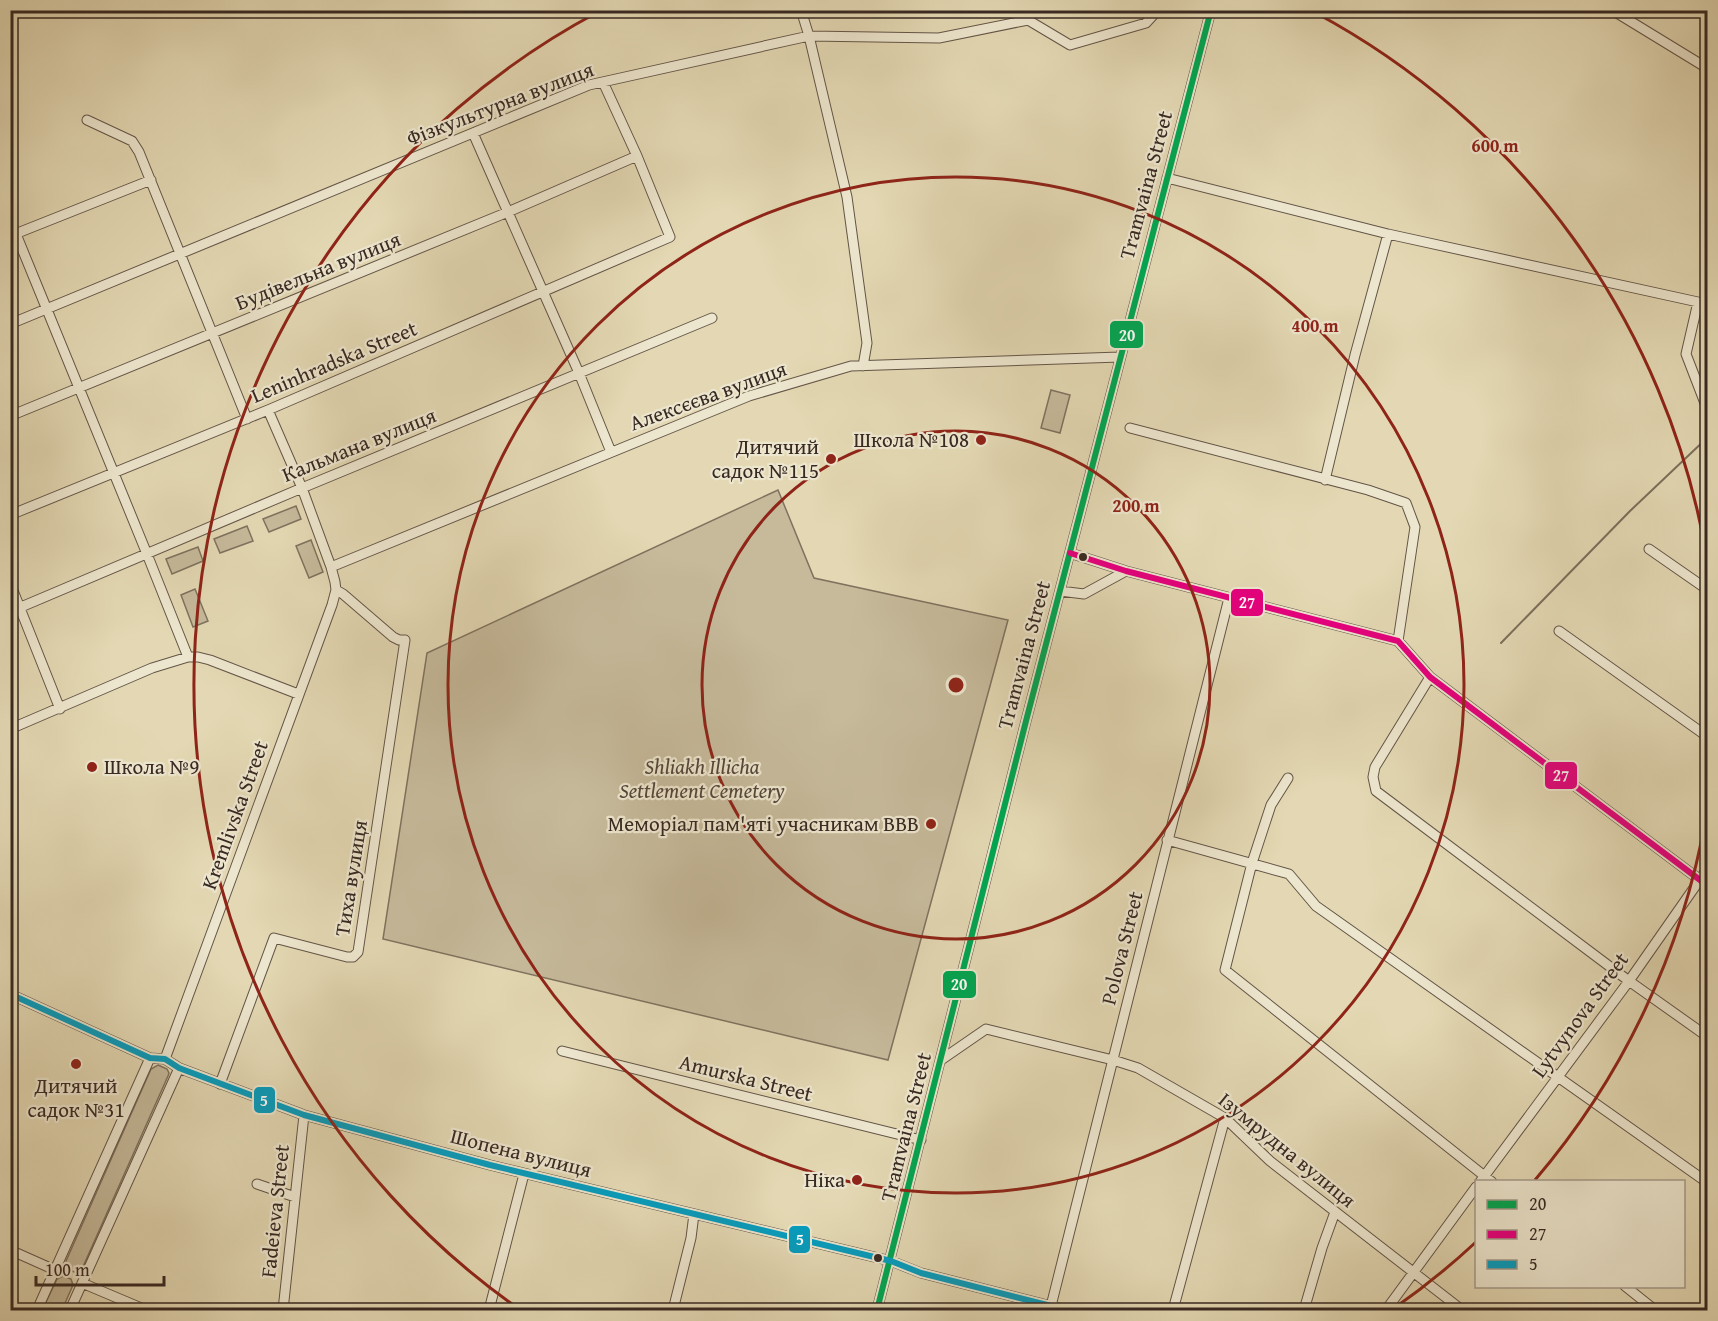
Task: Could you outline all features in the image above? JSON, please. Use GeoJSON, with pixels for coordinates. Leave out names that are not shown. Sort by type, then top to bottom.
{"type":"FeatureCollection","features":[{"type":"Feature","properties":{"kind":"street"},"geometry":{"type":"LineString","coordinates":[[801,10],[847,197],[867,343],[863,366]]}},
{"type":"Feature","properties":{"kind":"street","name":"Фiзкультурна вулиця"},"geometry":{"type":"LineString","coordinates":[[10,324],[588,85],[809,36],[939,38],[1028,20],[1070,45],[1146,23],[1158,10]]}},
{"type":"Feature","properties":{"kind":"street","name":"Tramvaina Street"},"geometry":{"type":"LineString","coordinates":[[877,1311],[1120,357],[1211,10]]}},
{"type":"Feature","properties":{"kind":"street"},"geometry":{"type":"LineString","coordinates":[[1612,10],[1702,65],[1707,71]]}},
{"type":"Feature","properties":{"kind":"street"},"geometry":{"type":"LineString","coordinates":[[603,82],[638,156]]}},
{"type":"Feature","properties":{"kind":"street"},"geometry":{"type":"LineString","coordinates":[[87,120],[132,141],[139,152],[247,419]]}},
{"type":"Feature","properties":{"kind":"street"},"geometry":{"type":"LineString","coordinates":[[473,133],[579,373],[611,452]]}},
{"type":"Feature","properties":{"kind":"street","name":"Будівельна вулиця"},"geometry":{"type":"LineString","coordinates":[[10,416],[508,212],[638,156]]}},
{"type":"Feature","properties":{"kind":"street","name":"Leninhradska Street"},"geometry":{"type":"LineString","coordinates":[[10,515],[247,419],[670,237],[638,156]]}},
{"type":"Feature","properties":{"kind":"street"},"geometry":{"type":"LineString","coordinates":[[1167,178],[1388,234],[1698,302],[1686,354],[1707,411]]}},
{"type":"Feature","properties":{"kind":"street"},"geometry":{"type":"LineString","coordinates":[[151,180],[13,235],[47,309],[188,657]]}},
{"type":"Feature","properties":{"kind":"street"},"geometry":{"type":"LineString","coordinates":[[1325,480],[1355,355],[1388,234]]}},
{"type":"Feature","properties":{"kind":"street","name":"Кальмана вулиця"},"geometry":{"type":"LineString","coordinates":[[21,607],[712,318]]}},
{"type":"Feature","properties":{"kind":"street","name":"Алексєєва вулиця"},"geometry":{"type":"LineString","coordinates":[[331,567],[749,396],[851,366],[1120,357]]}},
{"type":"Feature","properties":{"kind":"street"},"geometry":{"type":"LineString","coordinates":[[268,410],[302,488],[336,586]]}},
{"type":"Feature","properties":{"kind":"street"},"geometry":{"type":"LineString","coordinates":[[1130,428],[1368,490],[1406,503],[1415,527],[1398,641]]}},
{"type":"Feature","properties":{"kind":"street"},"geometry":{"type":"LineString","coordinates":[[1649,549],[1707,590]]}},
{"type":"Feature","properties":{"kind":"street"},"geometry":{"type":"LineString","coordinates":[[1070,553],[1126,571],[1398,641],[1430,677],[1707,886]]}},
{"type":"Feature","properties":{"kind":"street"},"geometry":{"type":"LineString","coordinates":[[1060,591],[1084,594],[1126,571]]}},
{"type":"Feature","properties":{"kind":"street"},"geometry":{"type":"LineString","coordinates":[[10,583],[60,709]]}},
{"type":"Feature","properties":{"kind":"street","name":"Тиха вулиця"},"geometry":{"type":"LineString","coordinates":[[220,1084],[274,938],[347,957],[353,957],[358,952],[405,639],[399,640],[393,637],[336,586]]}},
{"type":"Feature","properties":{"kind":"street","name":"Kremlivska Street"},"geometry":{"type":"LineString","coordinates":[[165,1059],[332,605],[336,586]]}},
{"type":"Feature","properties":{"kind":"street","name":"Polova Street"},"geometry":{"type":"LineString","coordinates":[[1051,1306],[1229,598]]}},
{"type":"Feature","properties":{"kind":"street"},"geometry":{"type":"LineString","coordinates":[[1559,631],[1707,736]]}},
{"type":"Feature","properties":{"kind":"street"},"geometry":{"type":"LineString","coordinates":[[10,729],[152,668],[188,657],[210,660],[298,694]]}},
{"type":"Feature","properties":{"kind":"street"},"geometry":{"type":"LineString","coordinates":[[1430,677],[1375,766],[1373,777],[1376,791],[1707,1037]]}},
{"type":"Feature","properties":{"kind":"street"},"geometry":{"type":"LineString","coordinates":[[1288,778],[1271,804],[1252,863],[1225,970],[1486,1180]]}},
{"type":"Feature","properties":{"kind":"street"},"geometry":{"type":"LineString","coordinates":[[1167,840],[1288,874],[1316,906],[1707,1183]]}},
{"type":"Feature","properties":{"kind":"street","name":"Lytvynova Street"},"geometry":{"type":"LineString","coordinates":[[1486,1180],[1557,1076],[1629,981],[1707,868]]}},
{"type":"Feature","properties":{"kind":"street"},"geometry":{"type":"LineString","coordinates":[[10,994],[150,1058],[165,1059]]}},
{"type":"Feature","properties":{"kind":"street","name":"Ізумрудна вулиця"},"geometry":{"type":"LineString","coordinates":[[941,1060],[986,1029],[1138,1068],[1225,1118],[1270,1161],[1462,1311]]}},
{"type":"Feature","properties":{"kind":"street","name":"Amurska Street"},"geometry":{"type":"LineString","coordinates":[[562,1051],[921,1140]]}},
{"type":"Feature","properties":{"kind":"street"},"geometry":{"type":"LineString","coordinates":[[37,1311],[150,1058]]}},
{"type":"Feature","properties":{"kind":"street","name":"Шопена вулиця"},"geometry":{"type":"LineString","coordinates":[[165,1059],[178,1068],[304,1115],[524,1174],[891,1261],[921,1273],[1067,1311]]}},
{"type":"Feature","properties":{"kind":"street"},"geometry":{"type":"LineString","coordinates":[[70,1311],[178,1068]]}},
{"type":"Feature","properties":{"kind":"street","name":"Fadeieva Street"},"geometry":{"type":"LineString","coordinates":[[282,1311],[304,1115]]}},
{"type":"Feature","properties":{"kind":"street"},"geometry":{"type":"LineString","coordinates":[[1173,1311],[1225,1118]]}},
{"type":"Feature","properties":{"kind":"street"},"geometry":{"type":"LineString","coordinates":[[489,1311],[524,1174]]}},
{"type":"Feature","properties":{"kind":"street"},"geometry":{"type":"LineString","coordinates":[[256,1184],[295,1197]]}},
{"type":"Feature","properties":{"kind":"street"},"geometry":{"type":"LineString","coordinates":[[1386,1311],[1475,1188]]}},
{"type":"Feature","properties":{"kind":"street"},"geometry":{"type":"LineString","coordinates":[[1304,1311],[1335,1212]]}},
{"type":"Feature","properties":{"kind":"street"},"geometry":{"type":"LineString","coordinates":[[673,1311],[692,1238],[694,1214]]}},
{"type":"Feature","properties":{"kind":"street"},"geometry":{"type":"LineString","coordinates":[[10,1250],[55,1270]]}},
{"type":"Feature","properties":{"kind":"street"},"geometry":{"type":"LineString","coordinates":[[82,1283],[146,1311]]}},
{"type":"Feature","properties":{"kind":"street"},"geometry":{"type":"LineString","coordinates":[[1626,1288],[1655,1311]]}},
{"type":"Feature","properties":{"kind":"green space"},"geometry":{"type":"Polygon","coordinates":[[[1051,390],[1070,395],[1060,433],[1041,428],[1051,390]]]}},
{"type":"Feature","properties":{"kind":"green space","name":"Shliakh Illicha Settlement Cemetery"},"geometry":{"type":"Polygon","coordinates":[[[778,490],[814,578],[1008,620],[888,1060],[383,939],[427,653],[778,490]]]}},
{"type":"Feature","properties":{"kind":"green space"},"geometry":{"type":"Polygon","coordinates":[[[296,506],[301,519],[269,532],[263,519],[296,506]]]}},
{"type":"Feature","properties":{"kind":"green space"},"geometry":{"type":"Polygon","coordinates":[[[247,526],[253,541],[220,553],[214,539],[247,526]]]}},
{"type":"Feature","properties":{"kind":"green space"},"geometry":{"type":"Polygon","coordinates":[[[311,540],[323,572],[309,578],[296,546],[311,540]]]}},
{"type":"Feature","properties":{"kind":"green space"},"geometry":{"type":"Polygon","coordinates":[[[198,547],[203,561],[172,574],[166,559],[198,547]]]}},
{"type":"Feature","properties":{"kind":"green space"},"geometry":{"type":"Polygon","coordinates":[[[195,589],[208,621],[193,627],[181,595],[195,589]]]}},
{"type":"Feature","properties":{"kind":"green space"},"geometry":{"type":"Polygon","coordinates":[[[158,1065],[167,1069],[168,1076],[82,1269],[72,1272],[67,1268],[66,1261],[151,1069],[158,1065]]]}},
{"type":"Feature","properties":{"kind":"green space"},"geometry":{"type":"Polygon","coordinates":[[[63,1276],[71,1279],[73,1285],[62,1310],[42,1310],[57,1279],[63,1276]]]}},
{"type":"Feature","properties":{"kind":"waterway"},"geometry":{"type":"LineString","coordinates":[[1501,643],[1630,511],[1708,437]]}},
{"type":"Feature","properties":{"kind":"transit line","name":"20"},"geometry":{"type":"LineString","coordinates":[[877,1310],[1026,721],[1211,10]]}},
{"type":"Feature","properties":{"kind":"transit line","name":"27"},"geometry":{"type":"LineString","coordinates":[[1070,553],[1126,571],[1398,641],[1430,677],[1708,886]]}},
{"type":"Feature","properties":{"kind":"transit line","name":"5"},"geometry":{"type":"LineString","coordinates":[[10,994],[150,1058],[165,1059],[179,1068],[304,1115],[490,1165],[891,1261],[921,1273],[1067,1310]]}},
{"type":"Feature","properties":{"kind":"place","name":"Школа №108"},"geometry":{"type":"Point","coordinates":[981,440]}},
{"type":"Feature","properties":{"kind":"place","name":"Дитячий садок №115"},"geometry":{"type":"Point","coordinates":[831,459]}},
{"type":"Feature","properties":{"kind":"place","name":"Школа №9"},"geometry":{"type":"Point","coordinates":[92,767]}},
{"type":"Feature","properties":{"kind":"place","name":"Меморіал пам'яті учасникам ВВВ"},"geometry":{"type":"Point","coordinates":[931,824]}},
{"type":"Feature","properties":{"kind":"place","name":"Дитячий садок №31"},"geometry":{"type":"Point","coordinates":[76,1064]}},
{"type":"Feature","properties":{"kind":"place","name":"Ніка"},"geometry":{"type":"Point","coordinates":[857,1180]}}]}
